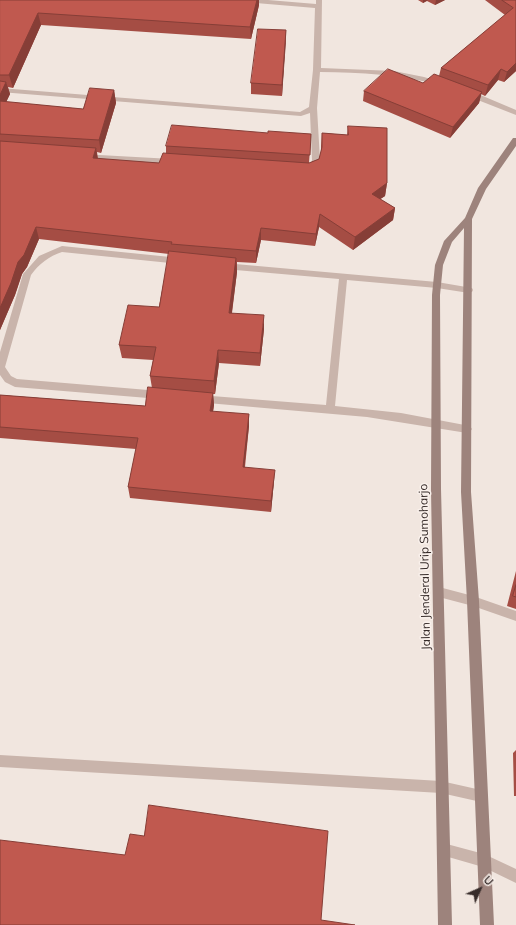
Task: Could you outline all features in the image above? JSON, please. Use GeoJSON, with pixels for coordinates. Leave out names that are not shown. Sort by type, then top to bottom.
{"type":"FeatureCollection","features":[{"type":"Feature","properties":{"kind":"street"},"geometry":{"type":"LineString","coordinates":[[244,0],[319,3],[317,70],[313,108],[316,160],[314,169],[304,171]]}},
{"type":"Feature","properties":{"kind":"street"},"geometry":{"type":"LineString","coordinates":[[317,70],[373,70],[394,72],[445,84]]}},
{"type":"Feature","properties":{"kind":"street"},"geometry":{"type":"LineString","coordinates":[[0,90],[301,114],[313,108]]}},
{"type":"Feature","properties":{"kind":"street"},"geometry":{"type":"LineString","coordinates":[[460,90],[516,113]]}},
{"type":"Feature","properties":{"kind":"street","name":"Jalan Jenderal Urip Sumoharjo"},"geometry":{"type":"LineString","coordinates":[[445,925],[441,787],[436,423],[437,285],[439,265],[445,247],[455,231],[468,219],[482,188],[516,140]]}},
{"type":"Feature","properties":{"kind":"street"},"geometry":{"type":"LineString","coordinates":[[75,155],[178,162]]}},
{"type":"Feature","properties":{"kind":"street","name":"Jalan Jenderal Urip Sumoharjo"},"geometry":{"type":"LineString","coordinates":[[468,219],[469,290],[466,492],[473,601],[487,925]]}},
{"type":"Feature","properties":{"kind":"street"},"geometry":{"type":"LineString","coordinates":[[166,396],[15,383],[8,379],[0,368],[26,274],[33,266],[51,252],[62,249],[187,262]]}},
{"type":"Feature","properties":{"kind":"street"},"geometry":{"type":"LineString","coordinates":[[218,265],[343,278],[437,285],[469,290]]}},
{"type":"Feature","properties":{"kind":"street"},"geometry":{"type":"LineString","coordinates":[[330,410],[343,278]]}},
{"type":"Feature","properties":{"kind":"street"},"geometry":{"type":"LineString","coordinates":[[190,398],[330,410],[436,423],[467,429]]}},
{"type":"Feature","properties":{"kind":"street"},"geometry":{"type":"LineString","coordinates":[[439,592],[473,601],[516,616]]}},
{"type":"Feature","properties":{"kind":"street"},"geometry":{"type":"LineString","coordinates":[[0,761],[441,787],[481,796]]}},
{"type":"Feature","properties":{"kind":"street"},"geometry":{"type":"LineString","coordinates":[[443,849],[484,861],[516,876]]}},
{"type":"Feature","properties":{"kind":"building"},"geometry":{"type":"Polygon","coordinates":[[[0,0],[257,0],[250,27],[38,13],[9,75],[0,75],[0,0]]]}},
{"type":"Feature","properties":{"kind":"building"},"geometry":{"type":"Polygon","coordinates":[[[502,0],[516,0],[516,63],[507,72],[501,69],[488,85],[441,68],[513,8],[502,0]]]}},
{"type":"Feature","properties":{"kind":"building"},"geometry":{"type":"Polygon","coordinates":[[[258,29],[286,30],[282,85],[251,83],[258,29]]]}},
{"type":"Feature","properties":{"kind":"building"},"geometry":{"type":"Polygon","coordinates":[[[388,69],[423,83],[434,74],[482,92],[453,127],[364,91],[388,69]]]}},
{"type":"Feature","properties":{"kind":"building"},"geometry":{"type":"Polygon","coordinates":[[[0,81],[6,82],[0,95],[0,81]]]}},
{"type":"Feature","properties":{"kind":"building"},"geometry":{"type":"Polygon","coordinates":[[[90,88],[114,90],[99,140],[0,134],[0,101],[83,109],[90,88]]]}},
{"type":"Feature","properties":{"kind":"building"},"geometry":{"type":"Polygon","coordinates":[[[172,125],[268,133],[268,131],[311,134],[310,155],[166,146],[172,125]]]}},
{"type":"Feature","properties":{"kind":"building"},"geometry":{"type":"Polygon","coordinates":[[[348,126],[387,128],[387,183],[372,194],[395,208],[355,237],[320,214],[316,234],[261,228],[256,251],[171,244],[172,242],[36,227],[24,255],[18,262],[0,308],[0,141],[96,148],[93,158],[159,163],[163,153],[309,163],[319,159],[322,147],[322,133],[348,135],[348,126]]]}},
{"type":"Feature","properties":{"kind":"building"},"geometry":{"type":"Polygon","coordinates":[[[169,251],[236,258],[229,313],[264,315],[260,353],[218,350],[214,381],[150,376],[156,347],[119,345],[128,305],[159,307],[169,251]]]}},
{"type":"Feature","properties":{"kind":"building"},"geometry":{"type":"Polygon","coordinates":[[[148,387],[213,393],[210,411],[249,414],[243,467],[275,470],[271,501],[128,487],[138,438],[0,427],[0,395],[145,406],[148,387]]]}},
{"type":"Feature","properties":{"kind":"building"},"geometry":{"type":"Polygon","coordinates":[[[516,585],[516,597],[513,596],[516,585]]]}},
{"type":"Feature","properties":{"kind":"building"},"geometry":{"type":"Polygon","coordinates":[[[149,805],[328,831],[321,920],[355,925],[0,925],[0,840],[125,855],[130,834],[144,836],[149,805]]]}}]}
